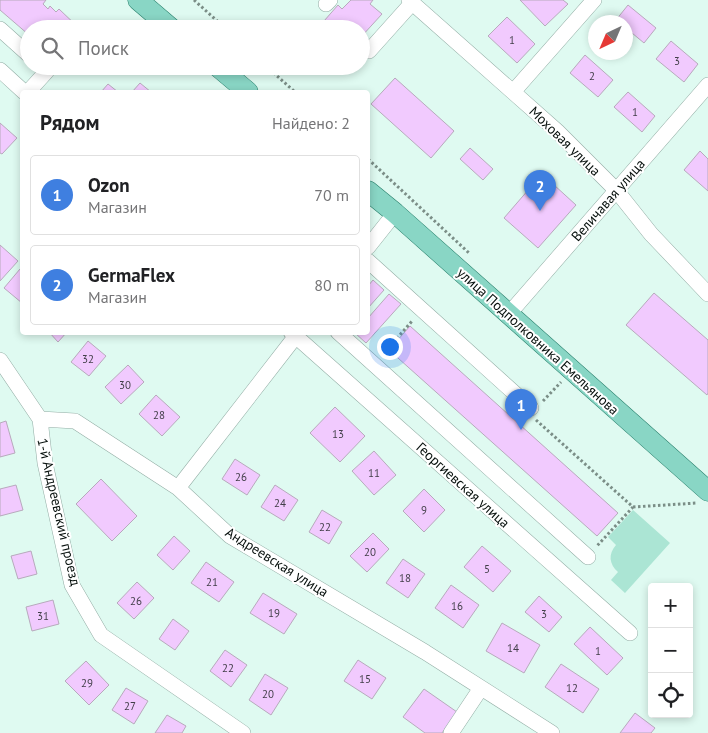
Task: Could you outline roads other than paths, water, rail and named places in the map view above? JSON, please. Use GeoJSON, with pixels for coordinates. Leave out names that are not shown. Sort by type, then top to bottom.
{"type":"FeatureCollection","features":[{"type":"Feature","properties":{"kind":"main road"},"geometry":{"type":"LineString","coordinates":[[138,0],[161,20]]}},
{"type":"Feature","properties":{"kind":"main road"},"geometry":{"type":"LineString","coordinates":[[228,75],[246,90]]}},
{"type":"Feature","properties":{"kind":"main road","name":"улица Подполковника Емельянова"},"geometry":{"type":"LineString","coordinates":[[370,194],[571,370],[705,497]]}},
{"type":"Feature","properties":{"kind":"street"},"geometry":{"type":"LineString","coordinates":[[513,92],[594,0]]}},
{"type":"Feature","properties":{"kind":"street"},"geometry":{"type":"LineString","coordinates":[[370,50],[411,1]]}},
{"type":"Feature","properties":{"kind":"street","name":"Моховая улица"},"geometry":{"type":"LineString","coordinates":[[411,1],[557,130],[616,190],[651,234],[708,294]]}},
{"type":"Feature","properties":{"kind":"street"},"geometry":{"type":"LineString","coordinates":[[0,29],[20,47]]}},
{"type":"Feature","properties":{"kind":"street"},"geometry":{"type":"LineString","coordinates":[[0,70],[24,90]]}},
{"type":"Feature","properties":{"kind":"street"},"geometry":{"type":"LineString","coordinates":[[28,90],[43,75]]}},
{"type":"Feature","properties":{"kind":"street","name":"Величавая улица"},"geometry":{"type":"LineString","coordinates":[[508,315],[708,84]]}},
{"type":"Feature","properties":{"kind":"street"},"geometry":{"type":"LineString","coordinates":[[370,244],[394,213]]}},
{"type":"Feature","properties":{"kind":"street"},"geometry":{"type":"LineString","coordinates":[[370,263],[533,410]]}},
{"type":"Feature","properties":{"kind":"street","name":"Георгиевская улица"},"geometry":{"type":"LineString","coordinates":[[178,488],[295,335]]}},
{"type":"Feature","properties":{"kind":"street","name":"Георгиевская улица"},"geometry":{"type":"LineString","coordinates":[[297,335],[630,633]]}},
{"type":"Feature","properties":{"kind":"street"},"geometry":{"type":"LineString","coordinates":[[341,335],[588,557]]}},
{"type":"Feature","properties":{"kind":"street"},"geometry":{"type":"LineString","coordinates":[[0,360],[40,420]]}},
{"type":"Feature","properties":{"kind":"street","name":"Андреевская улица"},"geometry":{"type":"LineString","coordinates":[[40,420],[74,421],[178,488],[230,536],[426,652],[552,733]]}},
{"type":"Feature","properties":{"kind":"street","name":"1-й Андреевский проезд"},"geometry":{"type":"LineString","coordinates":[[40,420],[45,462],[72,585],[101,635],[243,733]]}},
{"type":"Feature","properties":{"kind":"street"},"geometry":{"type":"LineString","coordinates":[[451,733],[481,688]]}},
{"type":"Feature","properties":{"kind":"place","name":"GermaFlex"},"geometry":{"type":"Point","coordinates":[540,211]}},
{"type":"Feature","properties":{"kind":"place","name":"Ozon"},"geometry":{"type":"Point","coordinates":[521,430]}}]}
